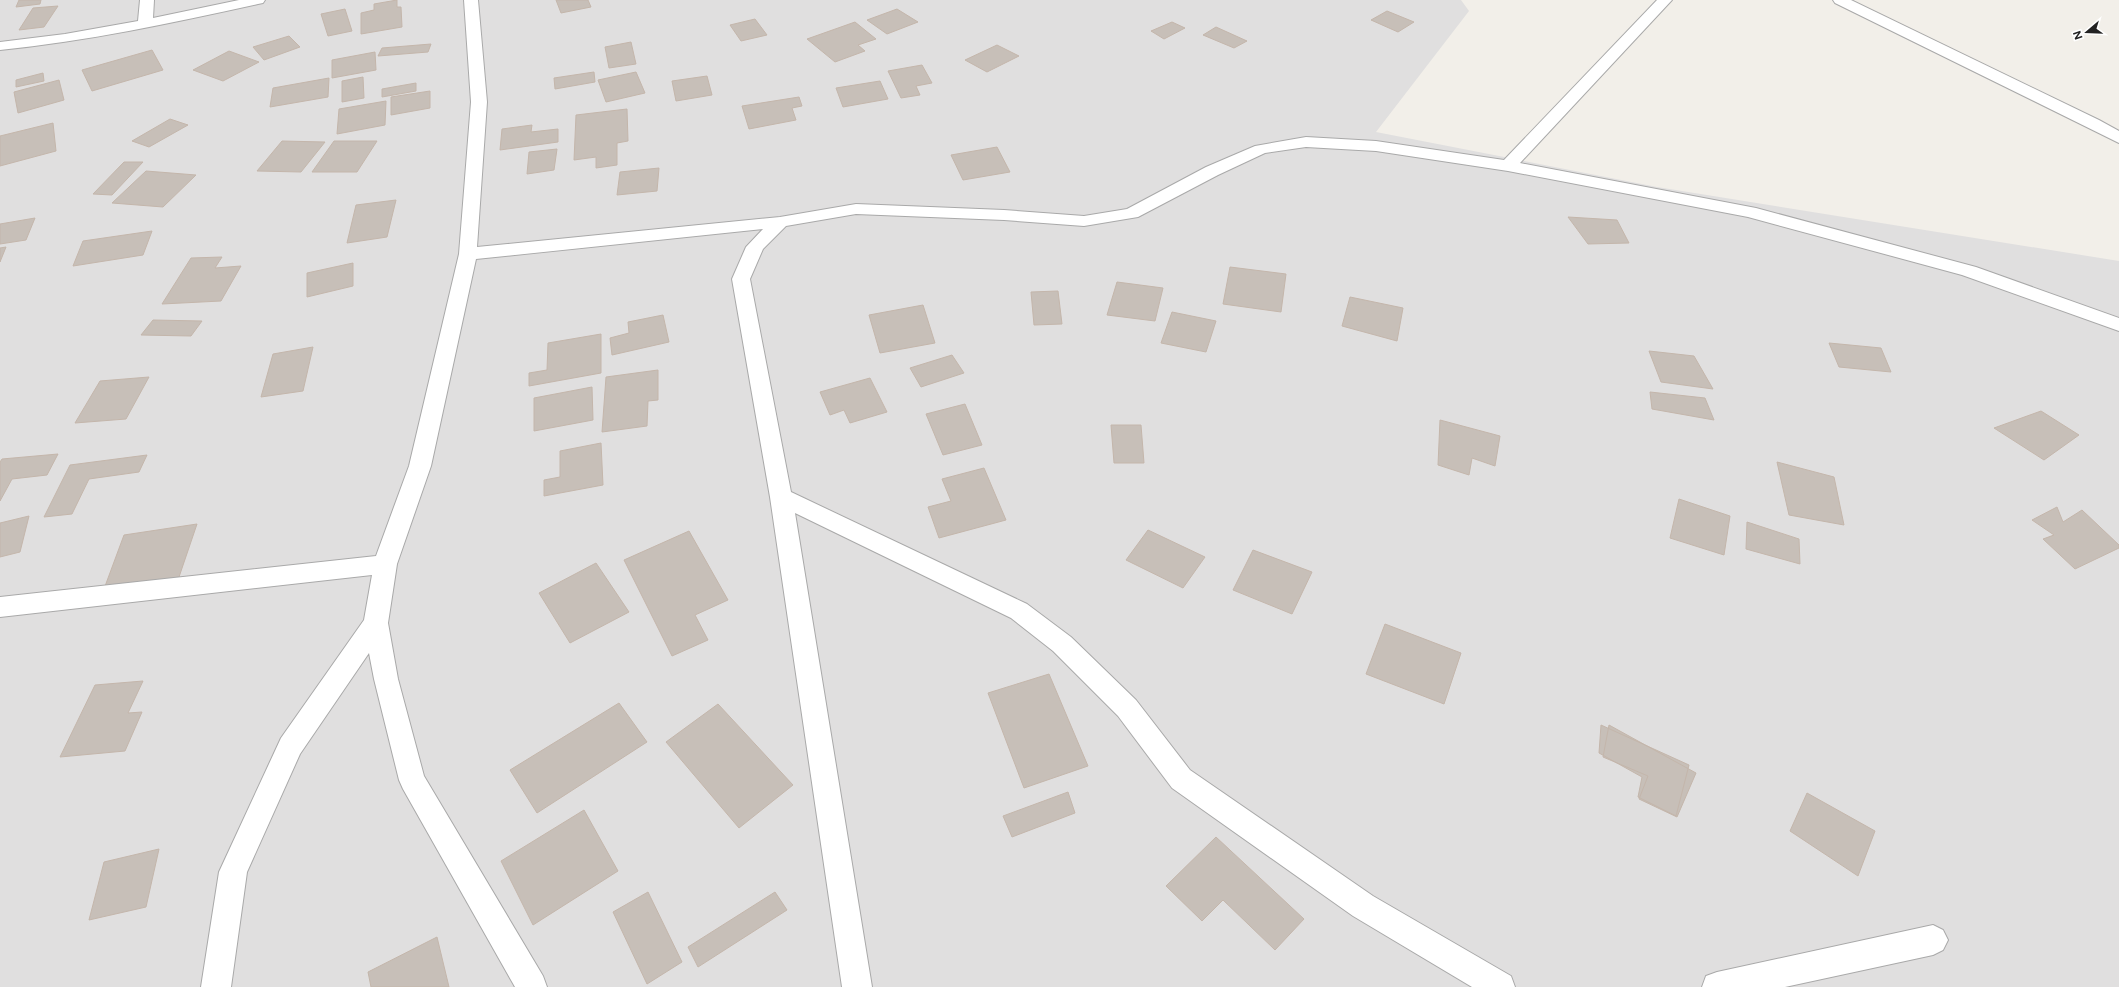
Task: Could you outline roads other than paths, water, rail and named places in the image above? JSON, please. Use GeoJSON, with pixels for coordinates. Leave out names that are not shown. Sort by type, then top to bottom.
{"type":"FeatureCollection","features":[{"type":"Feature","properties":{"kind":"street"},"geometry":{"type":"LineString","coordinates":[[145,25],[147,0]]}},
{"type":"Feature","properties":{"kind":"street"},"geometry":{"type":"LineString","coordinates":[[0,46],[43,42],[145,25],[258,0]]}},
{"type":"Feature","properties":{"kind":"street"},"geometry":{"type":"LineString","coordinates":[[471,0],[478,102],[468,254],[420,466],[385,564],[376,623],[386,678],[412,780],[532,987]]}},
{"type":"Feature","properties":{"kind":"street"},"geometry":{"type":"LineString","coordinates":[[1508,166],[1665,0]]}},
{"type":"Feature","properties":{"kind":"street"},"geometry":{"type":"LineString","coordinates":[[1840,0],[2093,123],[2119,138]]}},
{"type":"Feature","properties":{"kind":"street"},"geometry":{"type":"LineString","coordinates":[[468,254],[780,222],[856,209],[1004,215],[1084,221],[1132,213],[1212,171],[1261,149],[1306,142],[1376,146],[1508,166],[1750,212],[1969,271],[2119,325]]}},
{"type":"Feature","properties":{"kind":"street"},"geometry":{"type":"LineString","coordinates":[[780,222],[755,247],[741,279],[781,497],[857,987]]}},
{"type":"Feature","properties":{"kind":"street"},"geometry":{"type":"LineString","coordinates":[[781,497],[1019,611],[1062,644],[1127,708],[1181,779],[1363,906],[1500,987]]}},
{"type":"Feature","properties":{"kind":"street"},"geometry":{"type":"LineString","coordinates":[[0,607],[385,564]]}},
{"type":"Feature","properties":{"kind":"street"},"geometry":{"type":"LineString","coordinates":[[216,987],[233,872],[290,746],[376,623]]}},
{"type":"Feature","properties":{"kind":"street"},"geometry":{"type":"LineString","coordinates":[[1717,987],[1933,940]]}}]}
